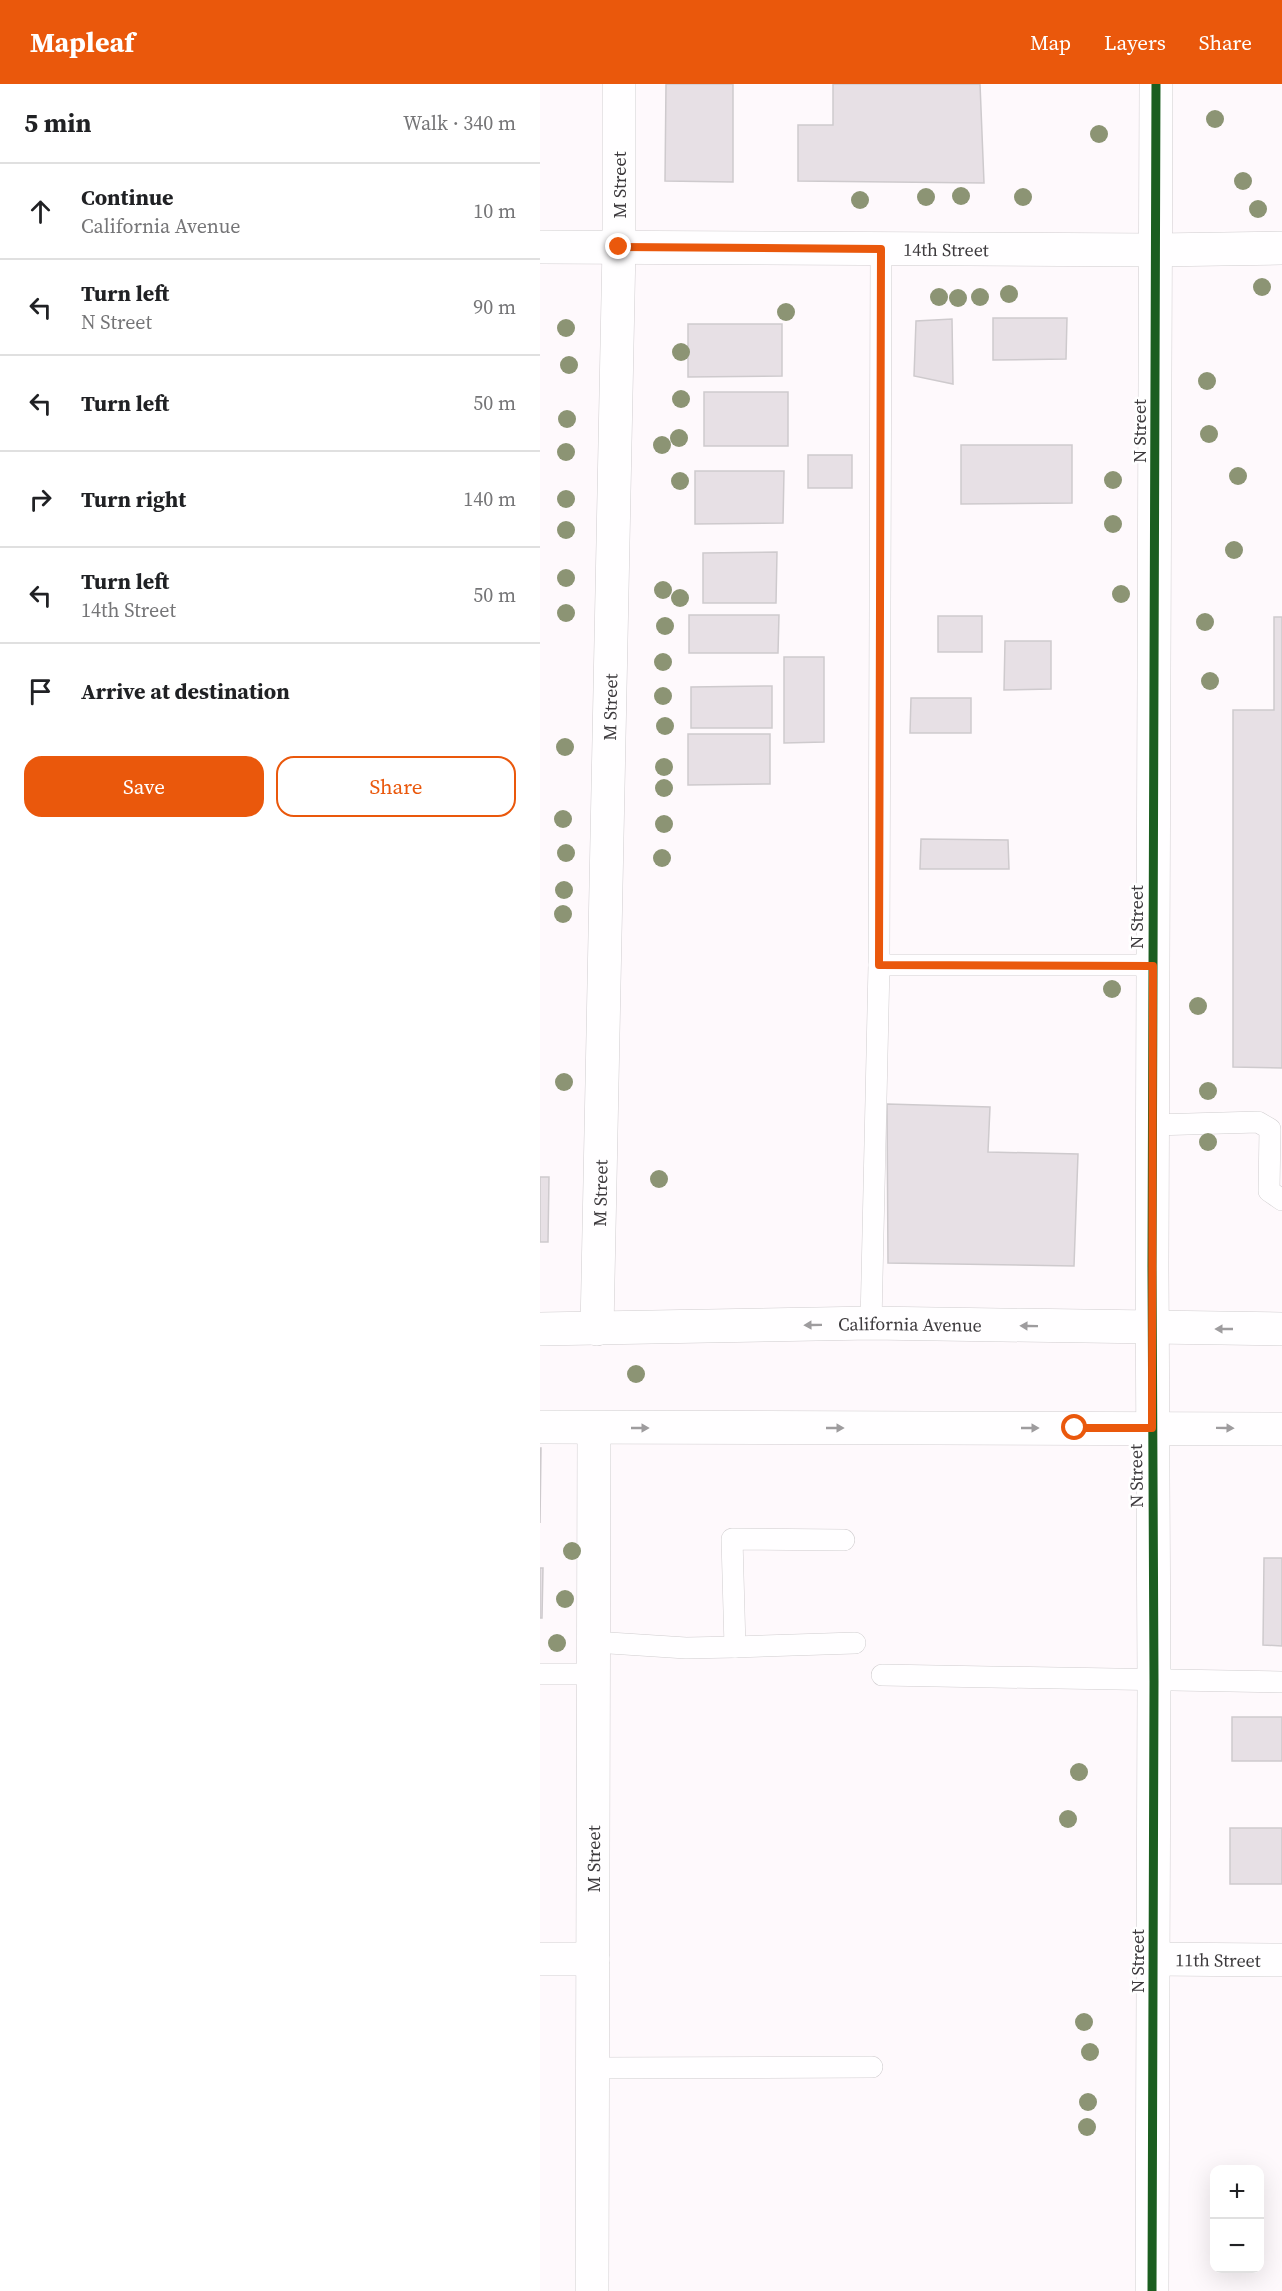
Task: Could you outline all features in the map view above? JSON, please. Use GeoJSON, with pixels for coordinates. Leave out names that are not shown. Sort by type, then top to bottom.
{"type":"FeatureCollection","features":[{"type":"Feature","properties":{"kind":"street","name":"M Street"},"geometry":{"type":"LineString","coordinates":[[597,1329],[619,247],[619,84]]}},
{"type":"Feature","properties":{"kind":"street","name":"N Street"},"geometry":{"type":"LineString","coordinates":[[1152,2291],[1155,1681],[1152,1428],[1156,84]]}},
{"type":"Feature","properties":{"kind":"street","name":"14th Street"},"geometry":{"type":"LineString","coordinates":[[540,247],[1157,250],[1282,248]]}},
{"type":"Feature","properties":{"kind":"street","name":"California Avenue"},"geometry":{"type":"LineString","coordinates":[[540,1329],[871,1323],[1153,1329],[1282,1329]]}},
{"type":"Feature","properties":{"kind":"street"},"geometry":{"type":"LineString","coordinates":[[540,1426],[1282,1429]]}},
{"type":"Feature","properties":{"kind":"street","name":"M Street"},"geometry":{"type":"LineString","coordinates":[[592,2291],[594,1428]]}},
{"type":"Feature","properties":{"kind":"street"},"geometry":{"type":"LineString","coordinates":[[540,1959],[593,1959]]}},
{"type":"Feature","properties":{"kind":"street","name":"11th Street"},"geometry":{"type":"LineString","coordinates":[[1154,1959],[1282,1960]]}},
{"type":"Feature","properties":{"kind":"lane"},"geometry":{"type":"LineString","coordinates":[[871,1323],[879,965],[881,249]]}},
{"type":"Feature","properties":{"kind":"lane"},"geometry":{"type":"LineString","coordinates":[[879,965],[1153,966]]}},
{"type":"Feature","properties":{"kind":"lane"},"geometry":{"type":"LineString","coordinates":[[1153,1125],[1258,1122],[1270,1129],[1269,1191],[1282,1200]]}},
{"type":"Feature","properties":{"kind":"lane"},"geometry":{"type":"LineString","coordinates":[[735,1647],[732,1539],[844,1540]]}},
{"type":"Feature","properties":{"kind":"lane"},"geometry":{"type":"LineString","coordinates":[[594,1642],[686,1648],[855,1643]]}},
{"type":"Feature","properties":{"kind":"lane"},"geometry":{"type":"LineString","coordinates":[[540,1674],[594,1674]]}},
{"type":"Feature","properties":{"kind":"lane"},"geometry":{"type":"LineString","coordinates":[[882,1675],[1282,1682]]}},
{"type":"Feature","properties":{"kind":"lane"},"geometry":{"type":"LineString","coordinates":[[593,2068],[872,2067]]}},
{"type":"Feature","properties":{"kind":"building"},"geometry":{"type":"Polygon","coordinates":[[[666,84],[733,84],[733,182],[665,181],[666,84]]]}},
{"type":"Feature","properties":{"kind":"building"},"geometry":{"type":"Polygon","coordinates":[[[833,84],[980,84],[984,183],[798,181],[798,125],[833,125],[833,84]]]}},
{"type":"Feature","properties":{"kind":"building"},"geometry":{"type":"Polygon","coordinates":[[[993,318],[1067,318],[1066,359],[993,360],[993,318]]]}},
{"type":"Feature","properties":{"kind":"building"},"geometry":{"type":"Polygon","coordinates":[[[952,319],[953,384],[914,376],[916,321],[952,319]]]}},
{"type":"Feature","properties":{"kind":"building"},"geometry":{"type":"Polygon","coordinates":[[[688,324],[782,324],[782,376],[688,377],[688,324]]]}},
{"type":"Feature","properties":{"kind":"building"},"geometry":{"type":"Polygon","coordinates":[[[704,392],[788,392],[788,446],[704,446],[704,392]]]}},
{"type":"Feature","properties":{"kind":"building"},"geometry":{"type":"Polygon","coordinates":[[[961,445],[1072,445],[1072,503],[961,504],[961,445]]]}},
{"type":"Feature","properties":{"kind":"building"},"geometry":{"type":"Polygon","coordinates":[[[808,455],[852,455],[852,488],[808,488],[808,455]]]}},
{"type":"Feature","properties":{"kind":"building"},"geometry":{"type":"Polygon","coordinates":[[[695,471],[784,471],[783,523],[695,524],[695,471]]]}},
{"type":"Feature","properties":{"kind":"building"},"geometry":{"type":"Polygon","coordinates":[[[777,552],[776,603],[703,603],[703,553],[777,552]]]}},
{"type":"Feature","properties":{"kind":"building"},"geometry":{"type":"Polygon","coordinates":[[[689,615],[779,615],[778,653],[689,653],[689,615]]]}},
{"type":"Feature","properties":{"kind":"building"},"geometry":{"type":"Polygon","coordinates":[[[938,616],[982,616],[982,652],[938,652],[938,616]]]}},
{"type":"Feature","properties":{"kind":"building"},"geometry":{"type":"Polygon","coordinates":[[[1274,617],[1282,617],[1282,1068],[1233,1067],[1233,710],[1274,710],[1274,617]]]}},
{"type":"Feature","properties":{"kind":"building"},"geometry":{"type":"Polygon","coordinates":[[[1005,641],[1051,641],[1051,689],[1004,690],[1005,641]]]}},
{"type":"Feature","properties":{"kind":"building"},"geometry":{"type":"Polygon","coordinates":[[[784,657],[824,657],[824,742],[784,743],[784,657]]]}},
{"type":"Feature","properties":{"kind":"building"},"geometry":{"type":"Polygon","coordinates":[[[772,686],[772,728],[691,728],[691,687],[772,686]]]}},
{"type":"Feature","properties":{"kind":"building"},"geometry":{"type":"Polygon","coordinates":[[[911,698],[971,698],[971,733],[910,733],[911,698]]]}},
{"type":"Feature","properties":{"kind":"building"},"geometry":{"type":"Polygon","coordinates":[[[688,734],[770,734],[770,784],[688,785],[688,734]]]}},
{"type":"Feature","properties":{"kind":"building"},"geometry":{"type":"Polygon","coordinates":[[[921,839],[1008,840],[1009,869],[920,869],[921,839]]]}},
{"type":"Feature","properties":{"kind":"building"},"geometry":{"type":"Polygon","coordinates":[[[887,1104],[990,1107],[988,1152],[1078,1154],[1074,1266],[888,1263],[887,1104]]]}},
{"type":"Feature","properties":{"kind":"building"},"geometry":{"type":"Polygon","coordinates":[[[540,1177],[549,1177],[548,1242],[540,1242],[540,1177]]]}},
{"type":"Feature","properties":{"kind":"building"},"geometry":{"type":"Polygon","coordinates":[[[540,1448],[541,1448],[540,1523],[540,1448]]]}},
{"type":"Feature","properties":{"kind":"building"},"geometry":{"type":"Polygon","coordinates":[[[1264,1558],[1282,1558],[1282,1646],[1263,1645],[1264,1558]]]}},
{"type":"Feature","properties":{"kind":"building"},"geometry":{"type":"Polygon","coordinates":[[[540,1568],[543,1568],[542,1618],[540,1618],[540,1568]]]}},
{"type":"Feature","properties":{"kind":"building"},"geometry":{"type":"Polygon","coordinates":[[[1232,1717],[1282,1717],[1282,1761],[1232,1761],[1232,1717]]]}},
{"type":"Feature","properties":{"kind":"building"},"geometry":{"type":"Polygon","coordinates":[[[1230,1828],[1282,1828],[1282,1884],[1230,1884],[1230,1828]]]}},
{"type":"Feature","properties":{"kind":"cycle path"},"geometry":{"type":"LineString","coordinates":[[1152,2291],[1154,1681],[1152,1267],[1156,84]]}},
{"type":"Feature","properties":{"kind":"route"},"geometry":{"type":"LineString","coordinates":[[619,247],[881,249],[879,965],[1153,966],[1152,1428],[1075,1428]]}}]}
